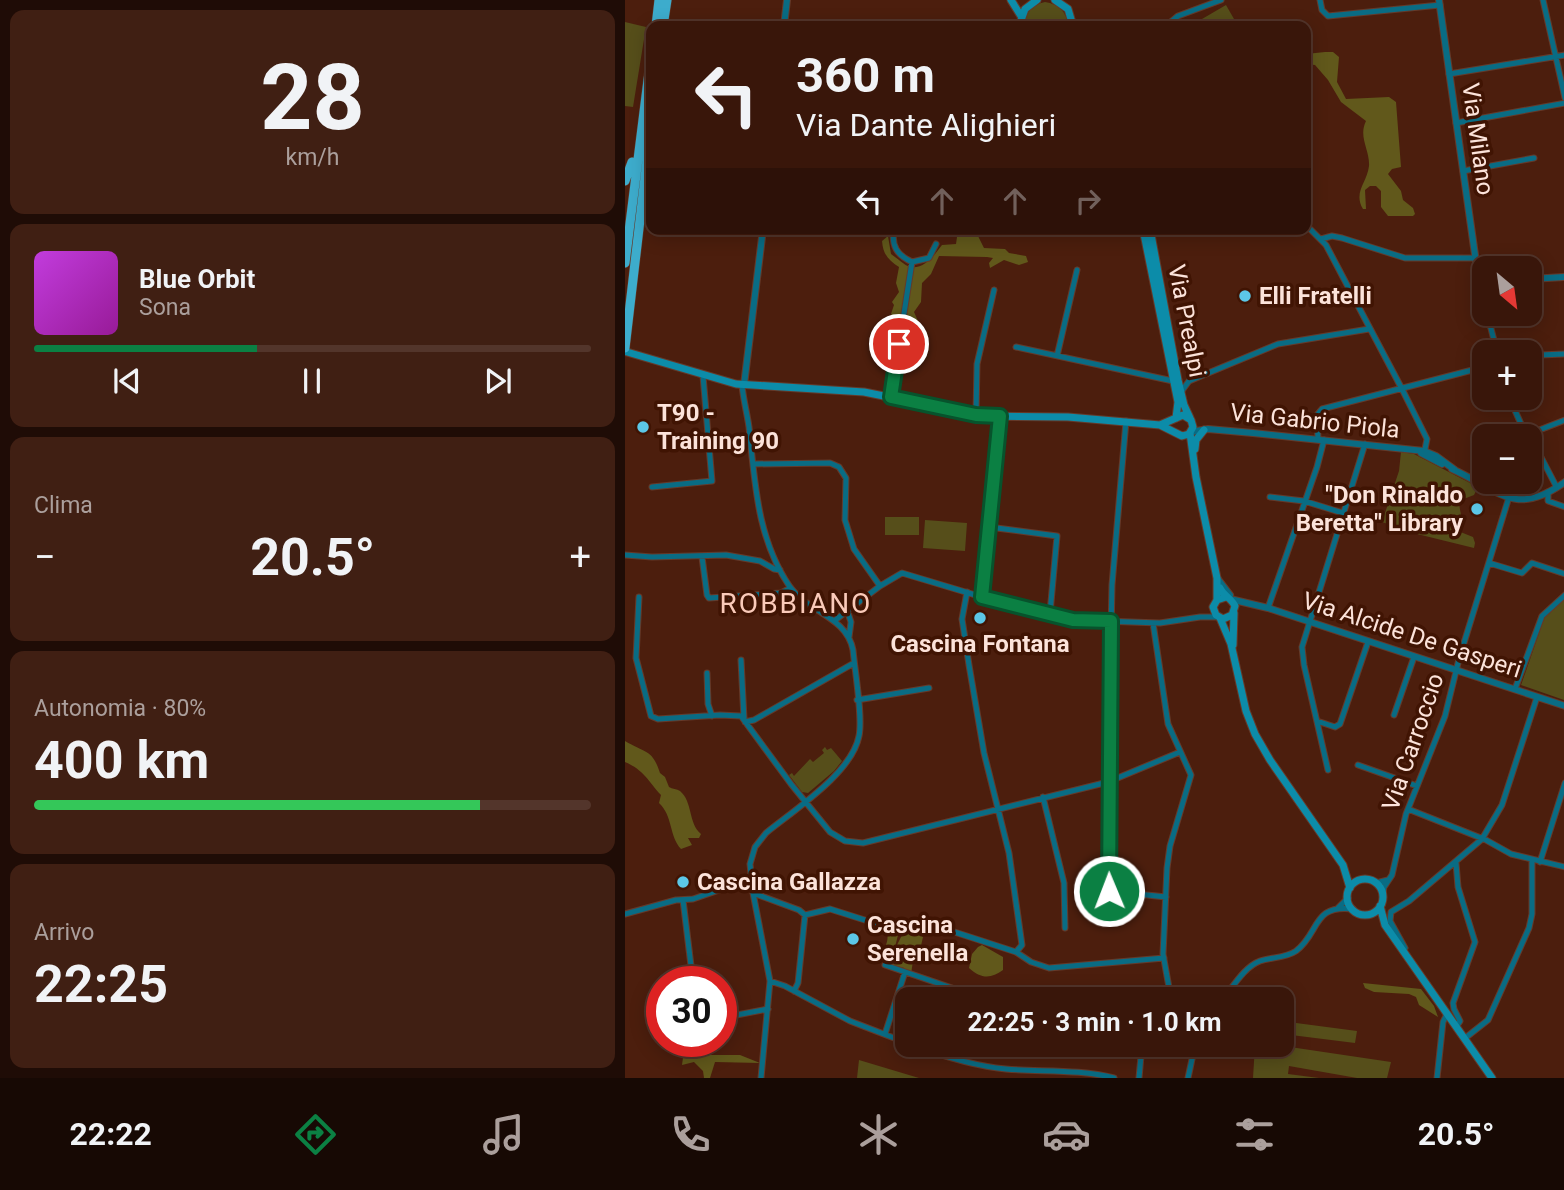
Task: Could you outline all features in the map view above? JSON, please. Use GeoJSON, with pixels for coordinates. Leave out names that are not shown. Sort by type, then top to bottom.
{"type":"FeatureCollection","features":[{"type":"Feature","properties":{"kind":"highway"},"geometry":{"type":"LineString","coordinates":[[657,21],[659,0]]}},
{"type":"Feature","properties":{"kind":"highway"},"geometry":{"type":"LineString","coordinates":[[664,21],[667,0]]}},
{"type":"Feature","properties":{"kind":"highway"},"geometry":{"type":"LineString","coordinates":[[625,181],[632,166],[646,99]]}},
{"type":"Feature","properties":{"kind":"highway"},"geometry":{"type":"LineString","coordinates":[[625,263],[646,99]]}},
{"type":"Feature","properties":{"kind":"highway"},"geometry":{"type":"LineString","coordinates":[[626,349],[646,172]]}},
{"type":"Feature","properties":{"kind":"highway"},"geometry":{"type":"LineString","coordinates":[[637,253],[646,223]]}},
{"type":"Feature","properties":{"kind":"main road"},"geometry":{"type":"LineString","coordinates":[[1011,0],[1021,16]]}},
{"type":"Feature","properties":{"kind":"main road"},"geometry":{"type":"LineString","coordinates":[[1020,21],[1025,9],[1037,0]]}},
{"type":"Feature","properties":{"kind":"main road"},"geometry":{"type":"LineString","coordinates":[[1055,0],[1063,4],[1072,21]]}},
{"type":"Feature","properties":{"kind":"main road"},"geometry":{"type":"LineString","coordinates":[[1070,13],[1073,1]]}},
{"type":"Feature","properties":{"kind":"main road","name":"Via Prealpi"},"geometry":{"type":"LineString","coordinates":[[1144,235],[1176,380],[1191,427],[1196,473]]}},
{"type":"Feature","properties":{"kind":"main road","name":"Via Prealpi"},"geometry":{"type":"LineString","coordinates":[[1151,235],[1176,380],[1176,432]]}},
{"type":"Feature","properties":{"kind":"main road"},"geometry":{"type":"LineString","coordinates":[[626,349],[703,376],[743,384],[864,392],[976,415],[1126,421],[1160,425],[1185,436],[1191,427],[1183,415],[1160,425]]}},
{"type":"Feature","properties":{"kind":"main road"},"geometry":{"type":"LineString","coordinates":[[1196,473],[1195,444],[1206,430]]}},
{"type":"Feature","properties":{"kind":"main road"},"geometry":{"type":"LineString","coordinates":[[1176,432],[1189,449],[1196,473],[1217,578],[1215,604],[1234,656],[1246,711],[1261,746],[1343,864],[1361,880],[1376,883],[1383,893],[1380,906],[1385,925],[1492,1078]]}},
{"type":"Feature","properties":{"kind":"main road"},"geometry":{"type":"LineString","coordinates":[[1217,578],[1234,603],[1234,656]]}},
{"type":"Feature","properties":{"kind":"main road"},"geometry":{"type":"LineString","coordinates":[[1215,604],[1231,599]]}},
{"type":"Feature","properties":{"kind":"main road"},"geometry":{"type":"LineString","coordinates":[[1219,618],[1226,619],[1235,611]]}},
{"type":"Feature","properties":{"kind":"main road"},"geometry":{"type":"LineString","coordinates":[[1343,864],[1350,888],[1348,898],[1353,909],[1385,925]]}},
{"type":"Feature","properties":{"kind":"main road"},"geometry":{"type":"LineString","coordinates":[[1350,888],[1361,880]]}},
{"type":"Feature","properties":{"kind":"main road"},"geometry":{"type":"LineString","coordinates":[[1365,915],[1380,906]]}},
{"type":"Feature","properties":{"kind":"street"},"geometry":{"type":"LineString","coordinates":[[785,21],[787,0]]}},
{"type":"Feature","properties":{"kind":"street"},"geometry":{"type":"LineString","coordinates":[[1172,21],[1177,16],[1221,0]]}},
{"type":"Feature","properties":{"kind":"street"},"geometry":{"type":"LineString","coordinates":[[1320,0],[1322,10],[1328,16],[1439,3]]}},
{"type":"Feature","properties":{"kind":"street"},"geometry":{"type":"LineString","coordinates":[[1456,123],[1564,100],[1543,0]]}},
{"type":"Feature","properties":{"kind":"street","name":"Via Milano"},"geometry":{"type":"LineString","coordinates":[[1439,3],[1475,256]]}},
{"type":"Feature","properties":{"kind":"street"},"geometry":{"type":"LineString","coordinates":[[1449,74],[1564,55]]}},
{"type":"Feature","properties":{"kind":"street"},"geometry":{"type":"LineString","coordinates":[[1463,171],[1534,158]]}},
{"type":"Feature","properties":{"kind":"street"},"geometry":{"type":"LineString","coordinates":[[1311,230],[1321,239],[1402,389],[1427,439],[1425,454],[1509,497],[1521,500],[1543,494],[1564,482]]}},
{"type":"Feature","properties":{"kind":"street"},"geometry":{"type":"LineString","coordinates":[[761,1078],[770,981],[753,893],[750,858],[758,842],[839,771],[856,746],[859,730],[853,646],[849,637],[843,628],[806,603],[791,588],[780,570],[761,523],[743,384],[762,235]]}},
{"type":"Feature","properties":{"kind":"street"},"geometry":{"type":"LineString","coordinates":[[894,235],[894,246],[904,259],[912,262],[929,258],[936,244]]}},
{"type":"Feature","properties":{"kind":"street"},"geometry":{"type":"LineString","coordinates":[[1321,239],[1332,236],[1342,238],[1405,258],[1472,258]]}},
{"type":"Feature","properties":{"kind":"street"},"geometry":{"type":"LineString","coordinates":[[891,397],[912,262]]}},
{"type":"Feature","properties":{"kind":"street"},"geometry":{"type":"LineString","coordinates":[[1057,356],[1077,270]]}},
{"type":"Feature","properties":{"kind":"street"},"geometry":{"type":"LineString","coordinates":[[1542,278],[1564,277]]}},
{"type":"Feature","properties":{"kind":"street"},"geometry":{"type":"LineString","coordinates":[[976,415],[977,364],[994,290]]}},
{"type":"Feature","properties":{"kind":"street"},"geometry":{"type":"LineString","coordinates":[[1016,347],[1189,381],[1278,344],[1369,329]]}},
{"type":"Feature","properties":{"kind":"street"},"geometry":{"type":"LineString","coordinates":[[1542,355],[1564,354]]}},
{"type":"Feature","properties":{"kind":"street"},"geometry":{"type":"LineString","coordinates":[[1268,608],[1317,467],[1321,439],[1317,413],[1472,370]]}},
{"type":"Feature","properties":{"kind":"street"},"geometry":{"type":"LineString","coordinates":[[652,487],[712,481],[703,376]]}},
{"type":"Feature","properties":{"kind":"street"},"geometry":{"type":"LineString","coordinates":[[1181,392],[1189,381]]}},
{"type":"Feature","properties":{"kind":"street"},"geometry":{"type":"LineString","coordinates":[[982,597],[1000,416]]}},
{"type":"Feature","properties":{"kind":"street"},"geometry":{"type":"LineString","coordinates":[[1542,429],[1564,420]]}},
{"type":"Feature","properties":{"kind":"street"},"geometry":{"type":"LineString","coordinates":[[1126,421],[1111,621],[1109,891],[1166,897]]}},
{"type":"Feature","properties":{"kind":"street","name":"Via Gabrio Piola"},"geometry":{"type":"LineString","coordinates":[[1191,427],[1365,444],[1425,454]]}},
{"type":"Feature","properties":{"kind":"street"},"geometry":{"type":"LineString","coordinates":[[1329,770],[1302,656],[1302,643],[1365,444]]}},
{"type":"Feature","properties":{"kind":"street"},"geometry":{"type":"LineString","coordinates":[[1542,459],[1556,486]]}},
{"type":"Feature","properties":{"kind":"street"},"geometry":{"type":"LineString","coordinates":[[753,464],[830,463],[839,467],[846,479],[846,525],[857,553],[880,586]]}},
{"type":"Feature","properties":{"kind":"street"},"geometry":{"type":"LineString","coordinates":[[1543,494],[1564,482]]}},
{"type":"Feature","properties":{"kind":"street"},"geometry":{"type":"LineString","coordinates":[[1543,494],[1548,501],[1564,507]]}},
{"type":"Feature","properties":{"kind":"street"},"geometry":{"type":"LineString","coordinates":[[1270,497],[1305,500],[1344,513]]}},
{"type":"Feature","properties":{"kind":"street","name":"Via Carroccio"},"geometry":{"type":"LineString","coordinates":[[1383,893],[1391,878],[1408,808],[1445,716],[1509,497]]}},
{"type":"Feature","properties":{"kind":"street"},"geometry":{"type":"LineString","coordinates":[[989,527],[1057,536],[1050,613]]}},
{"type":"Feature","properties":{"kind":"street"},"geometry":{"type":"LineString","coordinates":[[625,555],[726,555],[760,561],[780,570]]}},
{"type":"Feature","properties":{"kind":"street"},"geometry":{"type":"LineString","coordinates":[[702,556],[708,597],[781,593],[791,588]]}},
{"type":"Feature","properties":{"kind":"street"},"geometry":{"type":"LineString","coordinates":[[1489,563],[1523,573],[1532,563],[1564,574]]}},
{"type":"Feature","properties":{"kind":"street"},"geometry":{"type":"LineString","coordinates":[[834,621],[896,575],[904,573],[982,597],[1073,620],[1152,623],[1200,617],[1219,618]]}},
{"type":"Feature","properties":{"kind":"street"},"geometry":{"type":"LineString","coordinates":[[1217,578],[1231,599]]}},
{"type":"Feature","properties":{"kind":"street"},"geometry":{"type":"LineString","coordinates":[[967,592],[962,624],[981,743],[1009,853],[1022,945],[1016,953]]}},
{"type":"Feature","properties":{"kind":"street"},"geometry":{"type":"LineString","coordinates":[[1515,689],[1542,615],[1564,595]]}},
{"type":"Feature","properties":{"kind":"street"},"geometry":{"type":"LineString","coordinates":[[639,597],[636,658],[649,714],[658,719],[739,716],[834,835],[855,843],[1108,782],[1180,752]]}},
{"type":"Feature","properties":{"kind":"street","name":"Via Alcide De Gasperi"},"geometry":{"type":"LineString","coordinates":[[1231,599],[1268,608],[1564,706]]}},
{"type":"Feature","properties":{"kind":"street"},"geometry":{"type":"LineString","coordinates":[[1235,611],[1247,602]]}},
{"type":"Feature","properties":{"kind":"street"},"geometry":{"type":"LineString","coordinates":[[1200,617],[1215,604]]}},
{"type":"Feature","properties":{"kind":"street"},"geometry":{"type":"LineString","coordinates":[[847,610],[851,622],[849,637]]}},
{"type":"Feature","properties":{"kind":"street"},"geometry":{"type":"LineString","coordinates":[[1152,623],[1168,724],[1191,778],[1170,846],[1164,958],[1169,987]]}},
{"type":"Feature","properties":{"kind":"street"},"geometry":{"type":"LineString","coordinates":[[1317,721],[1335,727],[1340,724],[1368,642]]}},
{"type":"Feature","properties":{"kind":"street"},"geometry":{"type":"LineString","coordinates":[[1394,715],[1414,657]]}},
{"type":"Feature","properties":{"kind":"street"},"geometry":{"type":"LineString","coordinates":[[741,660],[744,721]]}},
{"type":"Feature","properties":{"kind":"street"},"geometry":{"type":"LineString","coordinates":[[744,721],[759,717],[854,663]]}},
{"type":"Feature","properties":{"kind":"street"},"geometry":{"type":"LineString","coordinates":[[707,673],[708,706],[712,716]]}},
{"type":"Feature","properties":{"kind":"street"},"geometry":{"type":"LineString","coordinates":[[857,700],[929,688]]}},
{"type":"Feature","properties":{"kind":"street"},"geometry":{"type":"LineString","coordinates":[[1406,955],[1390,917],[1393,909],[1409,901],[1482,839],[1502,805],[1537,697]]}},
{"type":"Feature","properties":{"kind":"street"},"geometry":{"type":"LineString","coordinates":[[1358,765],[1417,786]]}},
{"type":"Feature","properties":{"kind":"street"},"geometry":{"type":"LineString","coordinates":[[1540,862],[1564,783]]}},
{"type":"Feature","properties":{"kind":"street"},"geometry":{"type":"LineString","coordinates":[[1043,797],[1064,883],[1065,928]]}},
{"type":"Feature","properties":{"kind":"street"},"geometry":{"type":"LineString","coordinates":[[1408,808],[1511,854],[1564,867]]}},
{"type":"Feature","properties":{"kind":"street"},"geometry":{"type":"LineString","coordinates":[[1464,1039],[1488,1020],[1529,928],[1532,914],[1532,860]]}},
{"type":"Feature","properties":{"kind":"street"},"geometry":{"type":"LineString","coordinates":[[1456,863],[1458,887],[1475,942],[1453,1003],[1460,1021],[1456,1027]]}},
{"type":"Feature","properties":{"kind":"street"},"geometry":{"type":"LineString","coordinates":[[1376,883],[1391,878]]}},
{"type":"Feature","properties":{"kind":"street"},"geometry":{"type":"LineString","coordinates":[[625,914],[676,900],[693,899],[751,879]]}},
{"type":"Feature","properties":{"kind":"street"},"geometry":{"type":"LineString","coordinates":[[753,893],[799,910],[805,915]]}},
{"type":"Feature","properties":{"kind":"street"},"geometry":{"type":"LineString","coordinates":[[1335,910],[1348,898]]}},
{"type":"Feature","properties":{"kind":"street"},"geometry":{"type":"LineString","coordinates":[[683,900],[691,966]]}},
{"type":"Feature","properties":{"kind":"street"},"geometry":{"type":"LineString","coordinates":[[805,915],[830,909],[871,922],[912,930],[933,925],[1016,953],[1049,968],[1164,958]]}},
{"type":"Feature","properties":{"kind":"street"},"geometry":{"type":"LineString","coordinates":[[1233,987],[1249,967],[1259,961],[1294,952],[1302,946],[1320,916],[1335,910],[1353,909]]}},
{"type":"Feature","properties":{"kind":"street"},"geometry":{"type":"LineString","coordinates":[[794,991],[798,983],[805,915]]}},
{"type":"Feature","properties":{"kind":"street"},"geometry":{"type":"LineString","coordinates":[[885,965],[949,987]]}},
{"type":"Feature","properties":{"kind":"street"},"geometry":{"type":"LineString","coordinates":[[885,1034],[905,972]]}},
{"type":"Feature","properties":{"kind":"street"},"geometry":{"type":"LineString","coordinates":[[770,981],[843,1017],[895,1038]]}},
{"type":"Feature","properties":{"kind":"street"},"geometry":{"type":"LineString","coordinates":[[737,1015],[768,1009]]}},
{"type":"Feature","properties":{"kind":"street"},"geometry":{"type":"LineString","coordinates":[[1438,1078],[1443,1022],[1447,1014]]}},
{"type":"Feature","properties":{"kind":"street"},"geometry":{"type":"LineString","coordinates":[[945,1057],[1001,1069],[1095,1074],[1114,1078]]}},
{"type":"Feature","properties":{"kind":"street"},"geometry":{"type":"LineString","coordinates":[[1139,1078],[1141,1057]]}},
{"type":"Feature","properties":{"kind":"street"},"geometry":{"type":"LineString","coordinates":[[1188,1078],[1192,1057]]}},
{"type":"Feature","properties":{"kind":"street"},"geometry":{"type":"LineString","coordinates":[[998,1076],[1001,1069]]}},
{"type":"Feature","properties":{"kind":"shaded area"},"geometry":{"type":"Polygon","coordinates":[[[1045,2],[1054,5],[1061,10],[1067,21],[1024,21],[1029,10],[1045,2]]]}},
{"type":"Feature","properties":{"kind":"shaded area"},"geometry":{"type":"Polygon","coordinates":[[[1226,5],[1235,21],[1199,21],[1226,5]]]}},
{"type":"Feature","properties":{"kind":"shaded area"},"geometry":{"type":"Polygon","coordinates":[[[625,22],[646,27],[633,107],[625,106],[625,22]]]}},
{"type":"Feature","properties":{"kind":"shaded area"},"geometry":{"type":"Polygon","coordinates":[[[1333,52],[1339,57],[1337,82],[1346,99],[1389,97],[1396,102],[1401,167],[1392,169],[1388,174],[1401,191],[1403,200],[1413,208],[1413,216],[1388,216],[1381,207],[1381,191],[1376,186],[1365,190],[1366,209],[1363,209],[1359,198],[1369,166],[1363,133],[1366,121],[1341,102],[1328,80],[1315,65],[1311,65],[1311,53],[1333,52]]]}},
{"type":"Feature","properties":{"kind":"shaded area"},"geometry":{"type":"Polygon","coordinates":[[[978,235],[984,248],[1005,249],[1009,253],[1026,256],[1028,262],[1019,265],[1004,260],[990,268],[989,263],[993,258],[939,256],[931,274],[922,283],[921,302],[914,312],[918,321],[918,333],[902,352],[896,353],[899,343],[895,331],[897,322],[891,314],[894,305],[892,302],[899,292],[896,283],[899,267],[887,256],[882,241],[888,236],[891,254],[908,266],[915,267],[929,260],[942,245],[956,244],[957,237],[978,235]]]}},
{"type":"Feature","properties":{"kind":"shaded area"},"geometry":{"type":"Polygon","coordinates":[[[1401,452],[1414,454],[1472,484],[1474,495],[1461,500],[1459,504],[1462,520],[1458,531],[1473,537],[1474,548],[1413,533],[1382,522],[1399,471],[1401,452]]]}},
{"type":"Feature","properties":{"kind":"shaded area"},"geometry":{"type":"Polygon","coordinates":[[[885,517],[919,517],[919,535],[885,535],[885,517]]]}},
{"type":"Feature","properties":{"kind":"shaded area"},"geometry":{"type":"Polygon","coordinates":[[[925,520],[967,523],[965,551],[923,548],[925,520]]]}},
{"type":"Feature","properties":{"kind":"shaded area"},"geometry":{"type":"Polygon","coordinates":[[[1564,599],[1564,700],[1521,685],[1545,616],[1564,599]]]}},
{"type":"Feature","properties":{"kind":"shaded area"},"geometry":{"type":"Polygon","coordinates":[[[625,741],[651,756],[669,787],[680,791],[684,796],[694,824],[701,834],[699,838],[688,838],[692,845],[681,849],[677,844],[667,814],[659,803],[661,795],[641,772],[625,762],[625,741]]]}},
{"type":"Feature","properties":{"kind":"shaded area"},"geometry":{"type":"Polygon","coordinates":[[[825,747],[827,750],[831,748],[842,761],[808,793],[802,792],[789,775],[792,773],[794,776],[810,759],[813,762],[824,753],[822,750],[825,747]]]}},
{"type":"Feature","properties":{"kind":"shaded area"},"geometry":{"type":"Polygon","coordinates":[[[886,929],[899,931],[894,951],[903,933],[919,934],[923,937],[920,950],[910,949],[905,957],[913,961],[911,974],[905,972],[904,968],[878,961],[887,942],[886,929]]]}},
{"type":"Feature","properties":{"kind":"shaded area"},"geometry":{"type":"Polygon","coordinates":[[[982,945],[1003,957],[1003,970],[986,976],[969,968],[972,954],[982,945]]]}},
{"type":"Feature","properties":{"kind":"shaded area"},"geometry":{"type":"Polygon","coordinates":[[[1363,983],[1421,989],[1434,1006],[1438,1017],[1419,1005],[1416,997],[1409,994],[1374,992],[1365,988],[1363,983]]]}},
{"type":"Feature","properties":{"kind":"shaded area"},"geometry":{"type":"Polygon","coordinates":[[[1294,1023],[1357,1031],[1355,1043],[1294,1035],[1294,1023]]]}},
{"type":"Feature","properties":{"kind":"shaded area"},"geometry":{"type":"Polygon","coordinates":[[[1294,1048],[1391,1062],[1387,1078],[1357,1078],[1289,1066],[1288,1074],[1319,1078],[1253,1078],[1254,1057],[1294,1057],[1294,1048]]]}},
{"type":"Feature","properties":{"kind":"shaded area"},"geometry":{"type":"Polygon","coordinates":[[[737,1055],[760,1063],[715,1062],[710,1078],[704,1078],[703,1071],[694,1062],[682,1065],[683,1057],[737,1055]]]}},
{"type":"Feature","properties":{"kind":"shaded area"},"geometry":{"type":"Polygon","coordinates":[[[859,1060],[919,1078],[857,1078],[859,1060]]]}},
{"type":"Feature","properties":{"kind":"place","name":"Elli Fratelli"},"geometry":{"type":"Point","coordinates":[1245,296]}},
{"type":"Feature","properties":{"kind":"place","name":"T90 - Training 90"},"geometry":{"type":"Point","coordinates":[643,427]}},
{"type":"Feature","properties":{"kind":"place","name":"\"Don Rinaldo Beretta\" Library"},"geometry":{"type":"Point","coordinates":[1477,509]}},
{"type":"Feature","properties":{"kind":"place","name":"Cascina Fontana"},"geometry":{"type":"Point","coordinates":[980,618]}},
{"type":"Feature","properties":{"kind":"place","name":"Cascina Gallazza"},"geometry":{"type":"Point","coordinates":[683,882]}},
{"type":"Feature","properties":{"kind":"place","name":"Cascina Serenella"},"geometry":{"type":"Point","coordinates":[853,939]}},
{"type":"Feature","properties":{"kind":"district","name":"ROBBIANO"},"geometry":{"type":"Point","coordinates":[796,603]}},
{"type":"Feature","properties":{"kind":"route"},"geometry":{"type":"LineString","coordinates":[[899,344],[891,397],[976,415],[1000,416],[982,597],[1073,620],[1111,621],[1109,891]]}}]}
